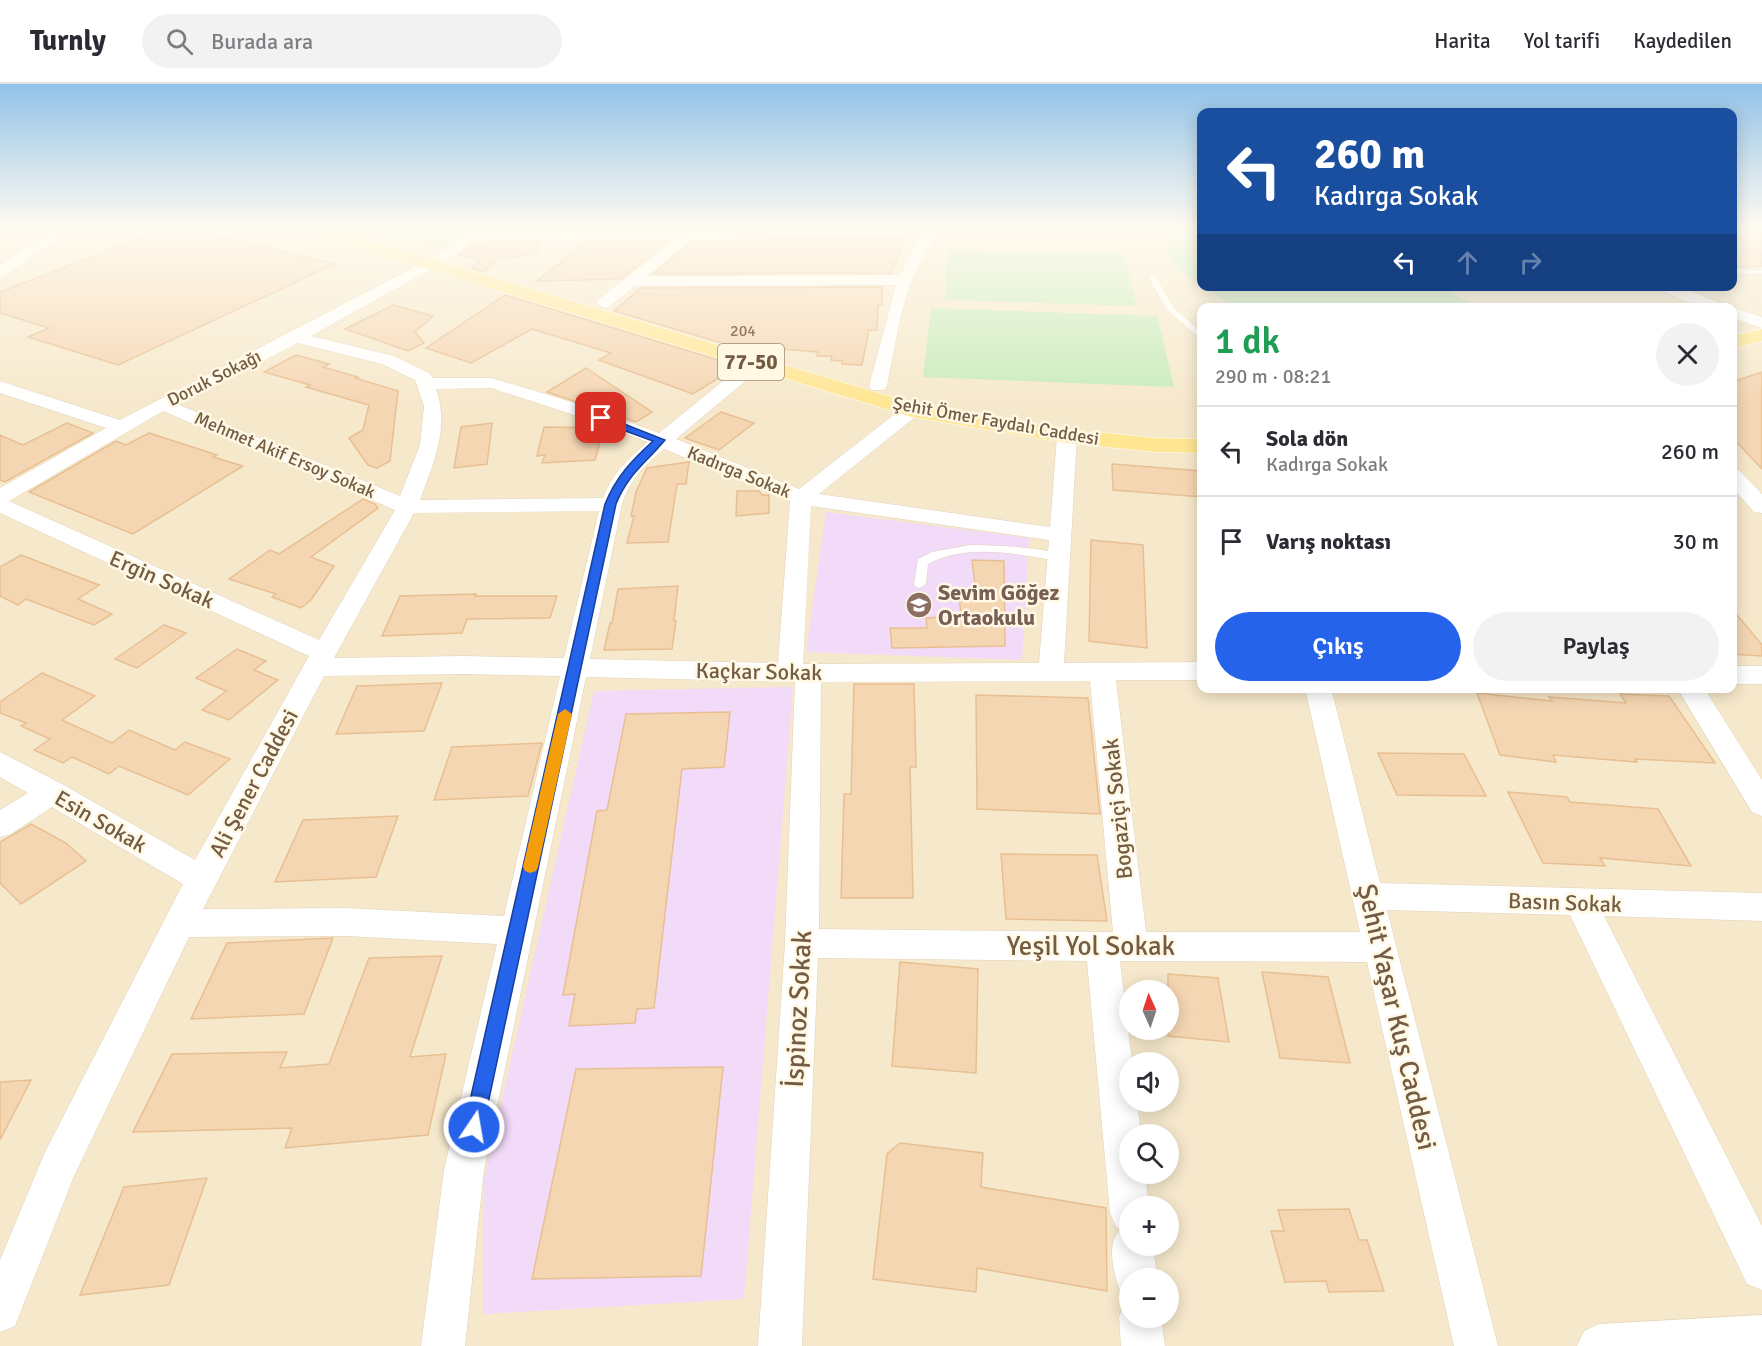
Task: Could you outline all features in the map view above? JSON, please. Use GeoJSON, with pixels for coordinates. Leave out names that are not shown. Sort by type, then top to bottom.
{"type":"FeatureCollection","features":[{"type":"Feature","properties":{"kind":"main road","name":"Şehit Ömer Faydalı Caddesi"},"geometry":{"type":"LineString","coordinates":[[520,287],[756,363],[912,410],[1067,436],[1156,445],[1197,446]]}},
{"type":"Feature","properties":{"kind":"main road","name":"Şehit Ömer Faydalı Caddesi"},"geometry":{"type":"LineString","coordinates":[[541,287],[604,303],[923,398],[1071,423],[1155,432],[1197,433]]}},
{"type":"Feature","properties":{"kind":"main road"},"geometry":{"type":"LineString","coordinates":[[1737,342],[1762,335]]}},
{"type":"Feature","properties":{"kind":"main road"},"geometry":{"type":"LineString","coordinates":[[1737,359],[1762,352]]}},
{"type":"Feature","properties":{"kind":"street","name":"Doruk Sokağı"},"geometry":{"type":"LineString","coordinates":[[0,497],[162,404],[296,337],[388,287]]}},
{"type":"Feature","properties":{"kind":"street"},"geometry":{"type":"LineString","coordinates":[[604,303],[623,287]]}},
{"type":"Feature","properties":{"kind":"street"},"geometry":{"type":"LineString","coordinates":[[878,386],[903,287]]}},
{"type":"Feature","properties":{"kind":"street"},"geometry":{"type":"LineString","coordinates":[[1676,291],[1706,303]]}},
{"type":"Feature","properties":{"kind":"street"},"geometry":{"type":"LineString","coordinates":[[1737,314],[1762,323]]}},
{"type":"Feature","properties":{"kind":"street"},"geometry":{"type":"LineString","coordinates":[[296,337],[388,360],[423,377],[426,384]]}},
{"type":"Feature","properties":{"kind":"street"},"geometry":{"type":"LineString","coordinates":[[443,1346],[464,1170],[610,504],[619,483],[635,463],[660,440],[756,363]]}},
{"type":"Feature","properties":{"kind":"street","name":"Kadırga Sokak"},"geometry":{"type":"LineString","coordinates":[[426,384],[492,383],[581,411],[660,440],[801,498],[1060,546]]}},
{"type":"Feature","properties":{"kind":"street","name":"Ali Şener Caddesi"},"geometry":{"type":"LineString","coordinates":[[0,1311],[59,1166],[201,879],[320,660],[407,507],[430,445],[433,406],[426,384]]}},
{"type":"Feature","properties":{"kind":"street"},"geometry":{"type":"LineString","coordinates":[[0,387],[122,427]]}},
{"type":"Feature","properties":{"kind":"street","name":"Mehmet Akif Ersoy Sokak"},"geometry":{"type":"LineString","coordinates":[[162,404],[407,507]]}},
{"type":"Feature","properties":{"kind":"street"},"geometry":{"type":"LineString","coordinates":[[801,498],[912,410]]}},
{"type":"Feature","properties":{"kind":"street"},"geometry":{"type":"LineString","coordinates":[[1051,671],[1067,436]]}},
{"type":"Feature","properties":{"kind":"street"},"geometry":{"type":"LineString","coordinates":[[1737,480],[1762,507]]}},
{"type":"Feature","properties":{"kind":"street","name":"İspinoz Sokak"},"geometry":{"type":"LineString","coordinates":[[780,1346],[802,943],[799,673],[801,498]]}},
{"type":"Feature","properties":{"kind":"street"},"geometry":{"type":"LineString","coordinates":[[407,507],[610,504]]}},
{"type":"Feature","properties":{"kind":"street","name":"Ergin Sokak"},"geometry":{"type":"LineString","coordinates":[[0,505],[320,660]]}},
{"type":"Feature","properties":{"kind":"street","name":"Kaçkar Sokak"},"geometry":{"type":"LineString","coordinates":[[320,660],[799,673],[1197,671]]}},
{"type":"Feature","properties":{"kind":"street","name":"Bogaziçi Sokak"},"geometry":{"type":"LineString","coordinates":[[1102,671],[1129,1196]]}},
{"type":"Feature","properties":{"kind":"street"},"geometry":{"type":"LineString","coordinates":[[1737,675],[1762,675]]}},
{"type":"Feature","properties":{"kind":"street","name":"Şehit Yaşar Kuş Caddesi"},"geometry":{"type":"LineString","coordinates":[[1319,693],[1476,1346]]}},
{"type":"Feature","properties":{"kind":"street"},"geometry":{"type":"LineString","coordinates":[[1693,693],[1762,804]]}},
{"type":"Feature","properties":{"kind":"street","name":"Esin Sokak"},"geometry":{"type":"LineString","coordinates":[[0,762],[201,879]]}},
{"type":"Feature","properties":{"kind":"street"},"geometry":{"type":"LineString","coordinates":[[0,825],[51,792]]}},
{"type":"Feature","properties":{"kind":"street","name":"Basın Sokak"},"geometry":{"type":"LineString","coordinates":[[1368,896],[1762,907]]}},
{"type":"Feature","properties":{"kind":"street"},"geometry":{"type":"LineString","coordinates":[[1580,902],[1762,1269]]}},
{"type":"Feature","properties":{"kind":"street"},"geometry":{"type":"LineString","coordinates":[[180,923],[345,922],[516,931]]}},
{"type":"Feature","properties":{"kind":"street","name":"Yeşil Yol Sokak"},"geometry":{"type":"LineString","coordinates":[[802,943],[904,946],[1380,947]]}},
{"type":"Feature","properties":{"kind":"street"},"geometry":{"type":"LineString","coordinates":[[1141,1328],[1143,1346]]}},
{"type":"Feature","properties":{"kind":"street"},"geometry":{"type":"LineString","coordinates":[[1599,1346],[1762,1337]]}},
{"type":"Feature","properties":{"kind":"lane"},"geometry":{"type":"LineString","coordinates":[[1158,287],[1170,308],[1197,333]]}},
{"type":"Feature","properties":{"kind":"lane"},"geometry":{"type":"LineString","coordinates":[[920,584],[922,562],[934,554],[963,549],[1060,546]]}},
{"type":"Feature","properties":{"kind":"shaded area"},"geometry":{"type":"Polygon","coordinates":[[[0,287],[1197,287],[1197,291],[1737,291],[1737,287],[1762,287],[1762,1346],[0,1346],[0,287]]]}},
{"type":"Feature","properties":{"kind":"shaded area","name":"Sevim Göğez Ortaokulu"},"geometry":{"type":"Polygon","coordinates":[[[826,512],[1029,538],[1022,660],[806,652],[826,512]]]}},
{"type":"Feature","properties":{"kind":"shaded area"},"geometry":{"type":"Polygon","coordinates":[[[793,687],[744,1299],[483,1314],[483,1184],[594,691],[793,687]]]}},
{"type":"Feature","properties":{"kind":"green space"},"geometry":{"type":"Polygon","coordinates":[[[946,287],[1132,287],[1137,306],[945,300],[946,287]]]}},
{"type":"Feature","properties":{"kind":"green space"},"geometry":{"type":"Polygon","coordinates":[[[1210,291],[1449,291],[1471,303],[1228,303],[1210,291]]]}},
{"type":"Feature","properties":{"kind":"green space"},"geometry":{"type":"Polygon","coordinates":[[[931,308],[1157,316],[1174,387],[923,377],[931,308]]]}},
{"type":"Feature","properties":{"kind":"building"},"geometry":{"type":"Polygon","coordinates":[[[13,287],[286,287],[118,365],[28,337],[49,328],[0,313],[0,292],[13,287]]]}},
{"type":"Feature","properties":{"kind":"building"},"geometry":{"type":"Polygon","coordinates":[[[882,287],[882,305],[878,305],[877,330],[869,330],[862,365],[842,364],[842,361],[831,360],[832,356],[817,356],[818,352],[767,348],[758,354],[614,311],[641,288],[882,287]]]}},
{"type":"Feature","properties":{"kind":"building"},"geometry":{"type":"Polygon","coordinates":[[[505,295],[738,366],[693,394],[599,360],[611,353],[532,329],[471,363],[426,348],[505,295]]]}},
{"type":"Feature","properties":{"kind":"building"},"geometry":{"type":"Polygon","coordinates":[[[393,305],[433,316],[415,332],[424,343],[408,351],[345,329],[393,305]]]}},
{"type":"Feature","properties":{"kind":"building"},"geometry":{"type":"Polygon","coordinates":[[[296,355],[329,364],[323,367],[398,391],[390,461],[377,468],[368,465],[349,438],[363,430],[369,405],[264,372],[296,355]]]}},
{"type":"Feature","properties":{"kind":"building"},"geometry":{"type":"Polygon","coordinates":[[[586,368],[652,412],[636,422],[547,392],[586,368]]]}},
{"type":"Feature","properties":{"kind":"building"},"geometry":{"type":"Polygon","coordinates":[[[1762,372],[1762,469],[1737,442],[1737,380],[1762,372]]]}},
{"type":"Feature","properties":{"kind":"building"},"geometry":{"type":"Polygon","coordinates":[[[721,412],[754,423],[719,450],[685,438],[721,412]]]}},
{"type":"Feature","properties":{"kind":"building"},"geometry":{"type":"Polygon","coordinates":[[[67,423],[93,433],[5,482],[0,480],[0,435],[23,445],[67,423]]]}},
{"type":"Feature","properties":{"kind":"building"},"geometry":{"type":"Polygon","coordinates":[[[492,423],[487,464],[454,468],[461,427],[492,423]]]}},
{"type":"Feature","properties":{"kind":"building"},"geometry":{"type":"Polygon","coordinates":[[[544,427],[604,428],[595,460],[542,463],[545,455],[537,456],[544,427]]]}},
{"type":"Feature","properties":{"kind":"building"},"geometry":{"type":"Polygon","coordinates":[[[149,433],[243,466],[133,534],[29,492],[116,441],[126,445],[149,433]]]}},
{"type":"Feature","properties":{"kind":"building"},"geometry":{"type":"Polygon","coordinates":[[[689,462],[686,484],[677,484],[668,542],[627,543],[634,516],[631,516],[636,492],[647,468],[689,462]]]}},
{"type":"Feature","properties":{"kind":"building"},"geometry":{"type":"Polygon","coordinates":[[[1112,464],[1197,471],[1197,497],[1113,490],[1112,464]]]}},
{"type":"Feature","properties":{"kind":"building"},"geometry":{"type":"Polygon","coordinates":[[[737,491],[759,491],[762,495],[769,495],[769,513],[736,516],[737,491]]]}},
{"type":"Feature","properties":{"kind":"building"},"geometry":{"type":"Polygon","coordinates":[[[363,499],[375,504],[378,508],[311,557],[334,566],[311,600],[301,608],[272,597],[276,594],[229,579],[270,550],[279,554],[363,499]]]}},
{"type":"Feature","properties":{"kind":"building"},"geometry":{"type":"Polygon","coordinates":[[[1091,540],[1143,545],[1147,648],[1089,641],[1091,540]]]}},
{"type":"Feature","properties":{"kind":"building"},"geometry":{"type":"Polygon","coordinates":[[[21,555],[99,585],[78,599],[112,614],[94,625],[26,599],[18,605],[0,596],[0,567],[21,555]]]}},
{"type":"Feature","properties":{"kind":"building"},"geometry":{"type":"Polygon","coordinates":[[[972,560],[1004,561],[1005,646],[892,648],[890,628],[927,628],[926,618],[961,616],[959,593],[976,593],[972,560]]]}},
{"type":"Feature","properties":{"kind":"building"},"geometry":{"type":"Polygon","coordinates":[[[678,586],[672,649],[604,650],[618,589],[678,586]]]}},
{"type":"Feature","properties":{"kind":"building"},"geometry":{"type":"Polygon","coordinates":[[[476,594],[475,596],[557,596],[550,618],[467,619],[462,633],[382,636],[400,596],[476,594]]]}},
{"type":"Feature","properties":{"kind":"building"},"geometry":{"type":"Polygon","coordinates":[[[1737,615],[1762,645],[1762,656],[1737,654],[1737,615]]]}},
{"type":"Feature","properties":{"kind":"building"},"geometry":{"type":"Polygon","coordinates":[[[164,625],[186,633],[137,668],[115,659],[164,625]]]}},
{"type":"Feature","properties":{"kind":"building"},"geometry":{"type":"Polygon","coordinates":[[[237,649],[266,661],[254,670],[278,680],[229,720],[202,710],[226,691],[196,678],[237,649]]]}},
{"type":"Feature","properties":{"kind":"building"},"geometry":{"type":"Polygon","coordinates":[[[42,673],[95,696],[62,720],[112,743],[129,730],[175,750],[185,742],[230,759],[188,795],[119,766],[109,774],[72,757],[63,763],[34,750],[50,739],[21,726],[26,723],[0,713],[0,702],[42,673]]]}},
{"type":"Feature","properties":{"kind":"building"},"geometry":{"type":"Polygon","coordinates":[[[442,683],[424,731],[336,734],[357,686],[442,683]]]}},
{"type":"Feature","properties":{"kind":"building"},"geometry":{"type":"Polygon","coordinates":[[[854,684],[914,684],[916,767],[910,767],[913,898],[841,898],[844,794],[851,794],[854,684]]]}},
{"type":"Feature","properties":{"kind":"building"},"geometry":{"type":"Polygon","coordinates":[[[1477,693],[1552,701],[1549,697],[1626,703],[1620,694],[1669,696],[1715,763],[1635,759],[1637,762],[1553,755],[1556,762],[1500,755],[1477,693]]]}},
{"type":"Feature","properties":{"kind":"building"},"geometry":{"type":"Polygon","coordinates":[[[976,695],[1088,698],[1100,814],[977,809],[976,695]]]}},
{"type":"Feature","properties":{"kind":"building"},"geometry":{"type":"Polygon","coordinates":[[[730,712],[724,767],[682,769],[654,1008],[637,1009],[635,1023],[569,1026],[575,994],[563,995],[597,811],[607,810],[626,714],[730,712]]]}},
{"type":"Feature","properties":{"kind":"building"},"geometry":{"type":"Polygon","coordinates":[[[542,743],[528,796],[434,800],[452,747],[542,743]]]}},
{"type":"Feature","properties":{"kind":"building"},"geometry":{"type":"Polygon","coordinates":[[[1378,753],[1464,754],[1486,796],[1397,795],[1378,753]]]}},
{"type":"Feature","properties":{"kind":"building"},"geometry":{"type":"Polygon","coordinates":[[[1508,792],[1567,797],[1570,802],[1658,809],[1691,866],[1600,858],[1605,866],[1543,863],[1508,792]]]}},
{"type":"Feature","properties":{"kind":"building"},"geometry":{"type":"Polygon","coordinates":[[[398,816],[376,877],[275,882],[303,820],[398,816]]]}},
{"type":"Feature","properties":{"kind":"building"},"geometry":{"type":"Polygon","coordinates":[[[31,824],[66,843],[86,861],[21,904],[0,883],[0,842],[31,824]]]}},
{"type":"Feature","properties":{"kind":"building"},"geometry":{"type":"Polygon","coordinates":[[[1001,854],[1097,855],[1107,921],[1006,919],[1001,854]]]}},
{"type":"Feature","properties":{"kind":"building"},"geometry":{"type":"Polygon","coordinates":[[[333,938],[304,1014],[191,1019],[227,943],[333,938]]]}},
{"type":"Feature","properties":{"kind":"building"},"geometry":{"type":"Polygon","coordinates":[[[442,956],[410,1057],[446,1054],[428,1135],[285,1148],[292,1128],[133,1132],[172,1054],[287,1052],[280,1068],[329,1064],[369,958],[442,956]]]}},
{"type":"Feature","properties":{"kind":"building"},"geometry":{"type":"Polygon","coordinates":[[[900,962],[978,969],[976,1073],[892,1066],[900,962]]]}},
{"type":"Feature","properties":{"kind":"building"},"geometry":{"type":"Polygon","coordinates":[[[1262,972],[1328,977],[1350,1063],[1280,1058],[1262,972]]]}},
{"type":"Feature","properties":{"kind":"building"},"geometry":{"type":"Polygon","coordinates":[[[1168,974],[1218,978],[1229,1042],[1179,1037],[1179,980],[1168,980],[1168,974]]]}},
{"type":"Feature","properties":{"kind":"building"},"geometry":{"type":"Polygon","coordinates":[[[723,1067],[701,1276],[532,1279],[576,1069],[723,1067]]]}},
{"type":"Feature","properties":{"kind":"building"},"geometry":{"type":"Polygon","coordinates":[[[31,1080],[0,1140],[0,1082],[31,1080]]]}},
{"type":"Feature","properties":{"kind":"building"},"geometry":{"type":"Polygon","coordinates":[[[900,1143],[983,1153],[981,1187],[1106,1208],[1107,1291],[977,1268],[976,1292],[873,1279],[887,1154],[900,1143]]]}},
{"type":"Feature","properties":{"kind":"building"},"geometry":{"type":"Polygon","coordinates":[[[207,1178],[169,1285],[80,1295],[124,1187],[207,1178]]]}},
{"type":"Feature","properties":{"kind":"building"},"geometry":{"type":"Polygon","coordinates":[[[1349,1209],[1359,1240],[1367,1240],[1384,1291],[1329,1292],[1326,1281],[1285,1282],[1271,1231],[1284,1231],[1278,1210],[1349,1209]]]}},
{"type":"Feature","properties":{"kind":"slow traffic"},"geometry":{"type":"LineString","coordinates":[[530,867],[565,714]]}},
{"type":"Feature","properties":{"kind":"place","name":"Sevim Göğez Ortaokulu"},"geometry":{"type":"Point","coordinates":[919,605]}},
{"type":"Feature","properties":{"kind":"route"},"geometry":{"type":"LineString","coordinates":[[474,1127],[610,504],[619,483],[635,463],[660,440],[601,418]]}}]}
